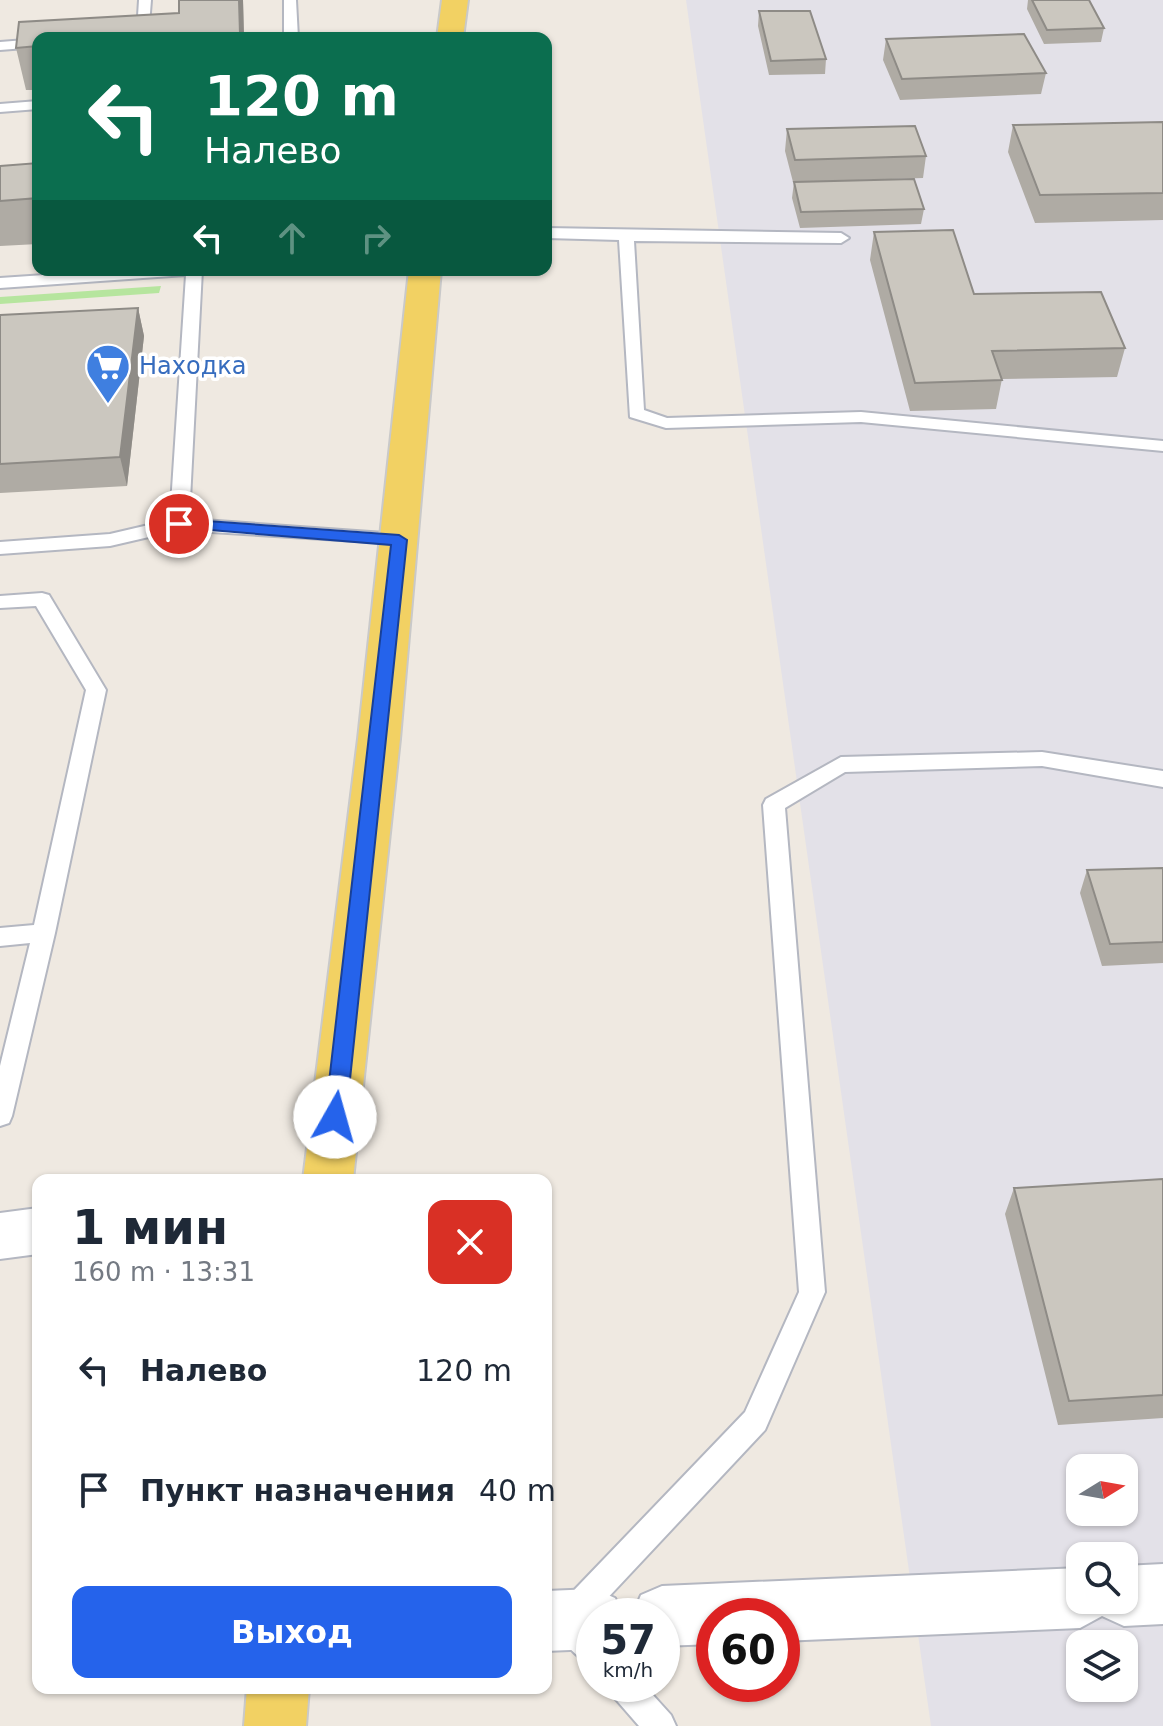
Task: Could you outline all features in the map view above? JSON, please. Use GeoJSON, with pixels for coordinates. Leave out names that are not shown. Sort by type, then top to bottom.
{"type":"FeatureCollection","features":[{"type":"Feature","properties":{"kind":"main road"},"geometry":{"type":"LineString","coordinates":[[451,32],[455,0]]}},
{"type":"Feature","properties":{"kind":"main road"},"geometry":{"type":"LineString","coordinates":[[329,1174],[399,540],[424,276]]}},
{"type":"Feature","properties":{"kind":"main road"},"geometry":{"type":"LineString","coordinates":[[275,1726],[278,1694]]}},
{"type":"Feature","properties":{"kind":"street"},"geometry":{"type":"LineString","coordinates":[[0,1236],[32,1232]]}},
{"type":"Feature","properties":{"kind":"street"},"geometry":{"type":"LineString","coordinates":[[1138,1595],[1163,1594]]}},
{"type":"Feature","properties":{"kind":"street"},"geometry":{"type":"LineString","coordinates":[[680,1615],[1066,1599]]}},
{"type":"Feature","properties":{"kind":"lane"},"geometry":{"type":"LineString","coordinates":[[143,32],[145,0]]}},
{"type":"Feature","properties":{"kind":"lane"},"geometry":{"type":"LineString","coordinates":[[290,0],[291,32]]}},
{"type":"Feature","properties":{"kind":"lane"},"geometry":{"type":"LineString","coordinates":[[0,46],[32,43]]}},
{"type":"Feature","properties":{"kind":"lane"},"geometry":{"type":"LineString","coordinates":[[0,108],[32,105]]}},
{"type":"Feature","properties":{"kind":"lane"},"geometry":{"type":"LineString","coordinates":[[552,233],[841,238]]}},
{"type":"Feature","properties":{"kind":"lane"},"geometry":{"type":"LineString","coordinates":[[626,236],[636,413],[666,423],[861,417],[1163,446]]}},
{"type":"Feature","properties":{"kind":"lane"},"geometry":{"type":"LineString","coordinates":[[0,283],[101,276]]}},
{"type":"Feature","properties":{"kind":"lane"},"geometry":{"type":"LineString","coordinates":[[179,524],[194,276]]}},
{"type":"Feature","properties":{"kind":"lane"},"geometry":{"type":"LineString","coordinates":[[0,548],[110,540],[179,524],[399,540]]}},
{"type":"Feature","properties":{"kind":"lane"},"geometry":{"type":"LineString","coordinates":[[0,602],[42,599],[96,690],[44,933],[0,1116]]}},
{"type":"Feature","properties":{"kind":"lane"},"geometry":{"type":"LineString","coordinates":[[575,1628],[755,1421],[812,1292],[774,805],[841,765],[1042,759],[1163,779]]}},
{"type":"Feature","properties":{"kind":"lane"},"geometry":{"type":"LineString","coordinates":[[0,937],[44,933]]}},
{"type":"Feature","properties":{"kind":"lane"},"geometry":{"type":"LineString","coordinates":[[639,1702],[660,1726]]}},
{"type":"Feature","properties":{"kind":"shaded area"},"geometry":{"type":"Polygon","coordinates":[[[686,0],[1163,0],[1163,1726],[931,1726],[686,0]]]}},
{"type":"Feature","properties":{"kind":"green space"},"geometry":{"type":"Polygon","coordinates":[[[161,286],[159,293],[0,304],[0,297],[161,286]]]}},
{"type":"Feature","properties":{"kind":"building"},"geometry":{"type":"Polygon","coordinates":[[[179,0],[239,0],[240,32],[32,32],[32,47],[16,48],[19,22],[179,13],[179,0]]]}},
{"type":"Feature","properties":{"kind":"building"},"geometry":{"type":"Polygon","coordinates":[[[1032,0],[1089,0],[1104,28],[1047,30],[1032,0]]]}},
{"type":"Feature","properties":{"kind":"building"},"geometry":{"type":"Polygon","coordinates":[[[759,11],[810,11],[826,59],[771,61],[759,11]]]}},
{"type":"Feature","properties":{"kind":"building"},"geometry":{"type":"Polygon","coordinates":[[[1024,34],[1046,73],[902,79],[886,39],[1024,34]]]}},
{"type":"Feature","properties":{"kind":"building"},"geometry":{"type":"Polygon","coordinates":[[[1163,122],[1163,193],[1040,195],[1013,125],[1163,122]]]}},
{"type":"Feature","properties":{"kind":"building"},"geometry":{"type":"Polygon","coordinates":[[[915,126],[926,156],[795,160],[787,129],[915,126]]]}},
{"type":"Feature","properties":{"kind":"building"},"geometry":{"type":"Polygon","coordinates":[[[32,163],[32,198],[0,201],[0,166],[32,163]]]}},
{"type":"Feature","properties":{"kind":"building"},"geometry":{"type":"Polygon","coordinates":[[[914,179],[924,209],[801,212],[794,182],[914,179]]]}},
{"type":"Feature","properties":{"kind":"building"},"geometry":{"type":"Polygon","coordinates":[[[953,230],[974,294],[1101,292],[1125,348],[992,351],[1002,380],[915,383],[874,232],[953,230]]]}},
{"type":"Feature","properties":{"kind":"building"},"geometry":{"type":"Polygon","coordinates":[[[138,308],[120,457],[0,464],[0,315],[138,308]]]}},
{"type":"Feature","properties":{"kind":"building"},"geometry":{"type":"Polygon","coordinates":[[[1163,868],[1163,942],[1110,944],[1087,870],[1163,868]]]}},
{"type":"Feature","properties":{"kind":"building"},"geometry":{"type":"Polygon","coordinates":[[[1163,1179],[1163,1395],[1069,1401],[1014,1188],[1163,1179]]]}},
{"type":"Feature","properties":{"kind":"place","name":"Находка"},"geometry":{"type":"Point","coordinates":[108,405]}},
{"type":"Feature","properties":{"kind":"route"},"geometry":{"type":"LineString","coordinates":[[179,524],[399,540],[335,1117]]}}]}
